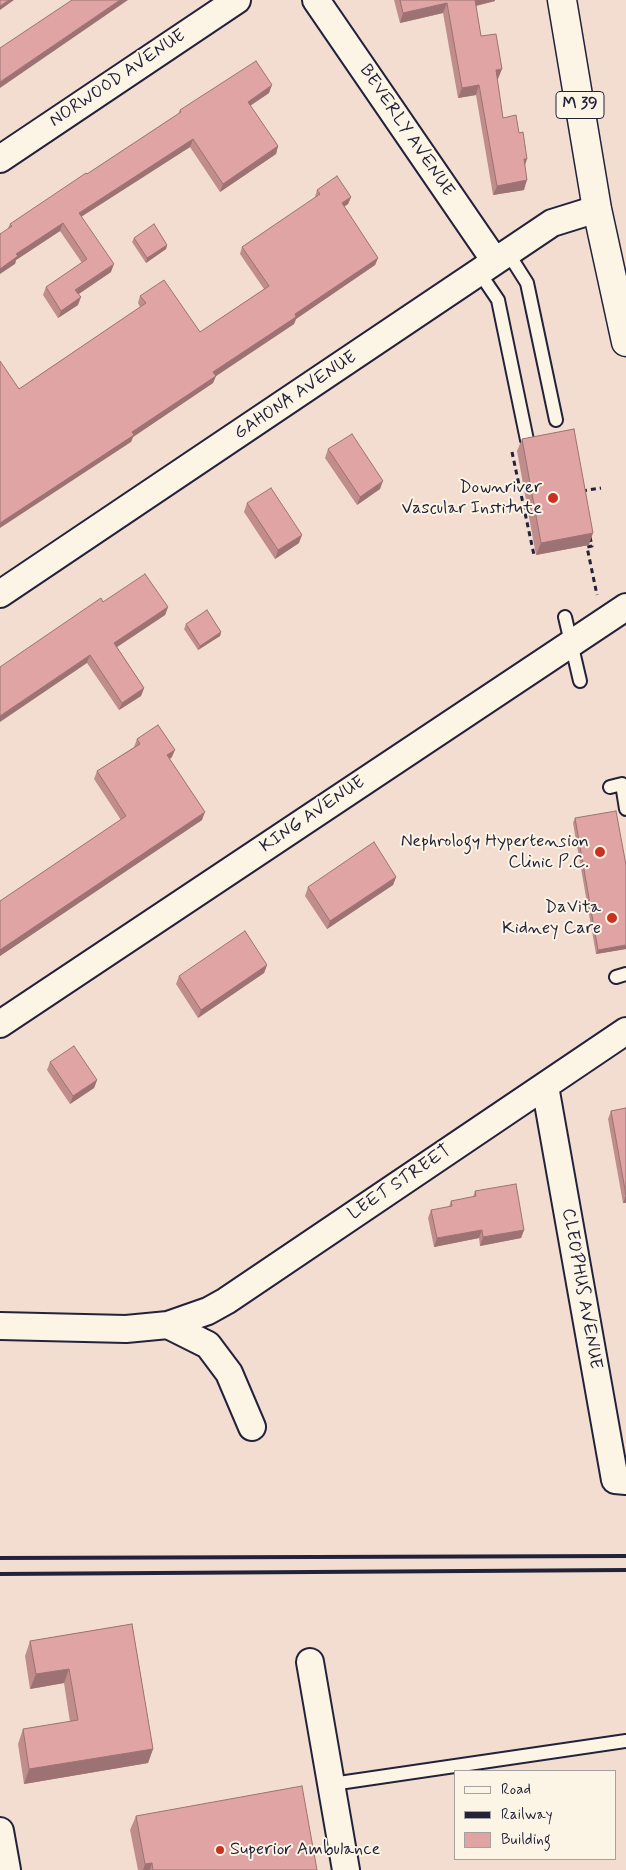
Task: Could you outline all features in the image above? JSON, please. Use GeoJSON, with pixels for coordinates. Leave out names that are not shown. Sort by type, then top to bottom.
{"type":"FeatureCollection","features":[{"type":"Feature","properties":{"kind":"highway","name":"M 39"},"geometry":{"type":"LineString","coordinates":[[562,0],[597,209],[621,291],[626,342]]}},
{"type":"Feature","properties":{"kind":"street","name":"NORWOOD AVENUE"},"geometry":{"type":"LineString","coordinates":[[0,159],[237,0]]}},
{"type":"Feature","properties":{"kind":"street","name":"BEVERLY AVENUE"},"geometry":{"type":"LineString","coordinates":[[316,0],[494,262]]}},
{"type":"Feature","properties":{"kind":"street","name":"GAHONA AVENUE"},"geometry":{"type":"LineString","coordinates":[[0,594],[552,223],[597,209]]}},
{"type":"Feature","properties":{"kind":"street","name":"KING AVENUE"},"geometry":{"type":"LineString","coordinates":[[0,1024],[626,607]]}},
{"type":"Feature","properties":{"kind":"street","name":"LEET STREET"},"geometry":{"type":"LineString","coordinates":[[0,1326],[126,1329],[168,1325],[208,1311],[226,1302],[626,1032]]}},
{"type":"Feature","properties":{"kind":"street","name":"CLEOPHUS AVENUE"},"geometry":{"type":"LineString","coordinates":[[545,1086],[615,1480],[626,1481]]}},
{"type":"Feature","properties":{"kind":"street"},"geometry":{"type":"LineString","coordinates":[[168,1325],[208,1345],[229,1374],[252,1427]]}},
{"type":"Feature","properties":{"kind":"street"},"geometry":{"type":"LineString","coordinates":[[310,1662],[346,1870]]}},
{"type":"Feature","properties":{"kind":"street"},"geometry":{"type":"LineString","coordinates":[[0,1831],[7,1870]]}},
{"type":"Feature","properties":{"kind":"lane"},"geometry":{"type":"LineString","coordinates":[[494,262],[527,281],[556,420]]}},
{"type":"Feature","properties":{"kind":"lane"},"geometry":{"type":"LineString","coordinates":[[494,262],[498,300],[524,444]]}},
{"type":"Feature","properties":{"kind":"lane"},"geometry":{"type":"LineString","coordinates":[[565,617],[580,681]]}},
{"type":"Feature","properties":{"kind":"lane"},"geometry":{"type":"LineString","coordinates":[[610,787],[622,784],[626,809]]}},
{"type":"Feature","properties":{"kind":"lane"},"geometry":{"type":"LineString","coordinates":[[332,1784],[626,1741]]}},
{"type":"Feature","properties":{"kind":"path"},"geometry":{"type":"LineString","coordinates":[[524,444],[511,450],[534,555]]}},
{"type":"Feature","properties":{"kind":"path"},"geometry":{"type":"LineString","coordinates":[[580,482],[584,500]]}},
{"type":"Feature","properties":{"kind":"path"},"geometry":{"type":"LineString","coordinates":[[582,491],[601,488]]}},
{"type":"Feature","properties":{"kind":"path"},"geometry":{"type":"LineString","coordinates":[[588,528],[592,546],[587,547],[596,595]]}},
{"type":"Feature","properties":{"kind":"building"},"geometry":{"type":"Polygon","coordinates":[[[0,0],[9,0],[0,6],[0,0]]]}},
{"type":"Feature","properties":{"kind":"building"},"geometry":{"type":"Polygon","coordinates":[[[72,0],[120,0],[0,82],[0,48],[72,0]]]}},
{"type":"Feature","properties":{"kind":"building"},"geometry":{"type":"Polygon","coordinates":[[[400,0],[475,0],[481,36],[496,34],[502,69],[496,70],[503,118],[516,115],[519,133],[523,132],[527,159],[524,159],[527,180],[497,186],[479,85],[462,88],[447,3],[403,13],[400,0]]]}},
{"type":"Feature","properties":{"kind":"building"},"geometry":{"type":"Polygon","coordinates":[[[256,61],[272,85],[248,102],[278,146],[223,184],[193,139],[79,213],[114,264],[75,290],[81,297],[61,311],[46,287],[87,259],[63,223],[16,254],[18,256],[0,269],[0,234],[12,226],[10,224],[256,61]]]}},
{"type":"Feature","properties":{"kind":"building"},"geometry":{"type":"Polygon","coordinates":[[[337,176],[351,197],[342,203],[378,258],[295,314],[296,317],[213,372],[216,376],[132,432],[134,435],[0,523],[0,361],[19,389],[146,303],[140,296],[164,280],[200,332],[269,286],[242,247],[320,194],[317,190],[337,176]]]}},
{"type":"Feature","properties":{"kind":"building"},"geometry":{"type":"Polygon","coordinates":[[[154,224],[167,245],[147,258],[134,238],[154,224]]]}},
{"type":"Feature","properties":{"kind":"building","name":"Downriver Vascular Institute"},"geometry":{"type":"Polygon","coordinates":[[[574,429],[593,533],[541,543],[522,439],[574,429]]]}},
{"type":"Feature","properties":{"kind":"building"},"geometry":{"type":"Polygon","coordinates":[[[352,434],[383,481],[360,497],[328,449],[352,434]]]}},
{"type":"Feature","properties":{"kind":"building"},"geometry":{"type":"Polygon","coordinates":[[[271,488],[302,535],[278,550],[247,503],[271,488]]]}},
{"type":"Feature","properties":{"kind":"building"},"geometry":{"type":"Polygon","coordinates":[[[145,574],[168,607],[114,643],[144,688],[122,703],[90,655],[0,716],[0,667],[101,598],[103,602],[145,574]]]}},
{"type":"Feature","properties":{"kind":"building"},"geometry":{"type":"Polygon","coordinates":[[[207,610],[221,632],[200,646],[186,624],[207,610]]]}},
{"type":"Feature","properties":{"kind":"building"},"geometry":{"type":"Polygon","coordinates":[[[158,725],[175,750],[167,755],[205,812],[0,950],[0,901],[126,816],[97,771],[140,744],[137,739],[158,725]]]}},
{"type":"Feature","properties":{"kind":"building"},"geometry":{"type":"Polygon","coordinates":[[[616,811],[626,865],[626,945],[598,950],[575,818],[616,811]]]}},
{"type":"Feature","properties":{"kind":"building"},"geometry":{"type":"Polygon","coordinates":[[[374,842],[396,877],[330,921],[308,887],[374,842]]]}},
{"type":"Feature","properties":{"kind":"building"},"geometry":{"type":"Polygon","coordinates":[[[245,931],[267,965],[201,1010],[179,976],[245,931]]]}},
{"type":"Feature","properties":{"kind":"building"},"geometry":{"type":"Polygon","coordinates":[[[74,1046],[97,1080],[73,1096],[50,1062],[74,1046]]]}},
{"type":"Feature","properties":{"kind":"building"},"geometry":{"type":"Polygon","coordinates":[[[626,1108],[626,1195],[611,1111],[626,1108]]]}},
{"type":"Feature","properties":{"kind":"building"},"geometry":{"type":"Polygon","coordinates":[[[516,1184],[524,1230],[483,1237],[482,1230],[437,1238],[431,1210],[452,1206],[451,1201],[476,1196],[475,1191],[516,1184]]]}},
{"type":"Feature","properties":{"kind":"building"},"geometry":{"type":"Polygon","coordinates":[[[132,1624],[153,1749],[29,1769],[23,1729],[78,1720],[69,1669],[36,1674],[30,1641],[132,1624]]]}},
{"type":"Feature","properties":{"kind":"building","name":"Superior Ambulance"},"geometry":{"type":"Polygon","coordinates":[[[302,1786],[317,1870],[153,1870],[152,1863],[145,1864],[136,1816],[302,1786]]]}},
{"type":"Feature","properties":{"kind":"railway"},"geometry":{"type":"LineString","coordinates":[[0,1558],[626,1556]]}},
{"type":"Feature","properties":{"kind":"railway"},"geometry":{"type":"LineString","coordinates":[[0,1574],[626,1570]]}},
{"type":"Feature","properties":{"kind":"place","name":"Downriver Vascular Institute"},"geometry":{"type":"Point","coordinates":[553,498]}},
{"type":"Feature","properties":{"kind":"place","name":"Nephrology Hypertension Clinic P.C."},"geometry":{"type":"Point","coordinates":[600,852]}},
{"type":"Feature","properties":{"kind":"place","name":"DaVita Kidney Care"},"geometry":{"type":"Point","coordinates":[612,918]}},
{"type":"Feature","properties":{"kind":"place","name":"Superior Ambulance"},"geometry":{"type":"Point","coordinates":[220,1850]}}]}
